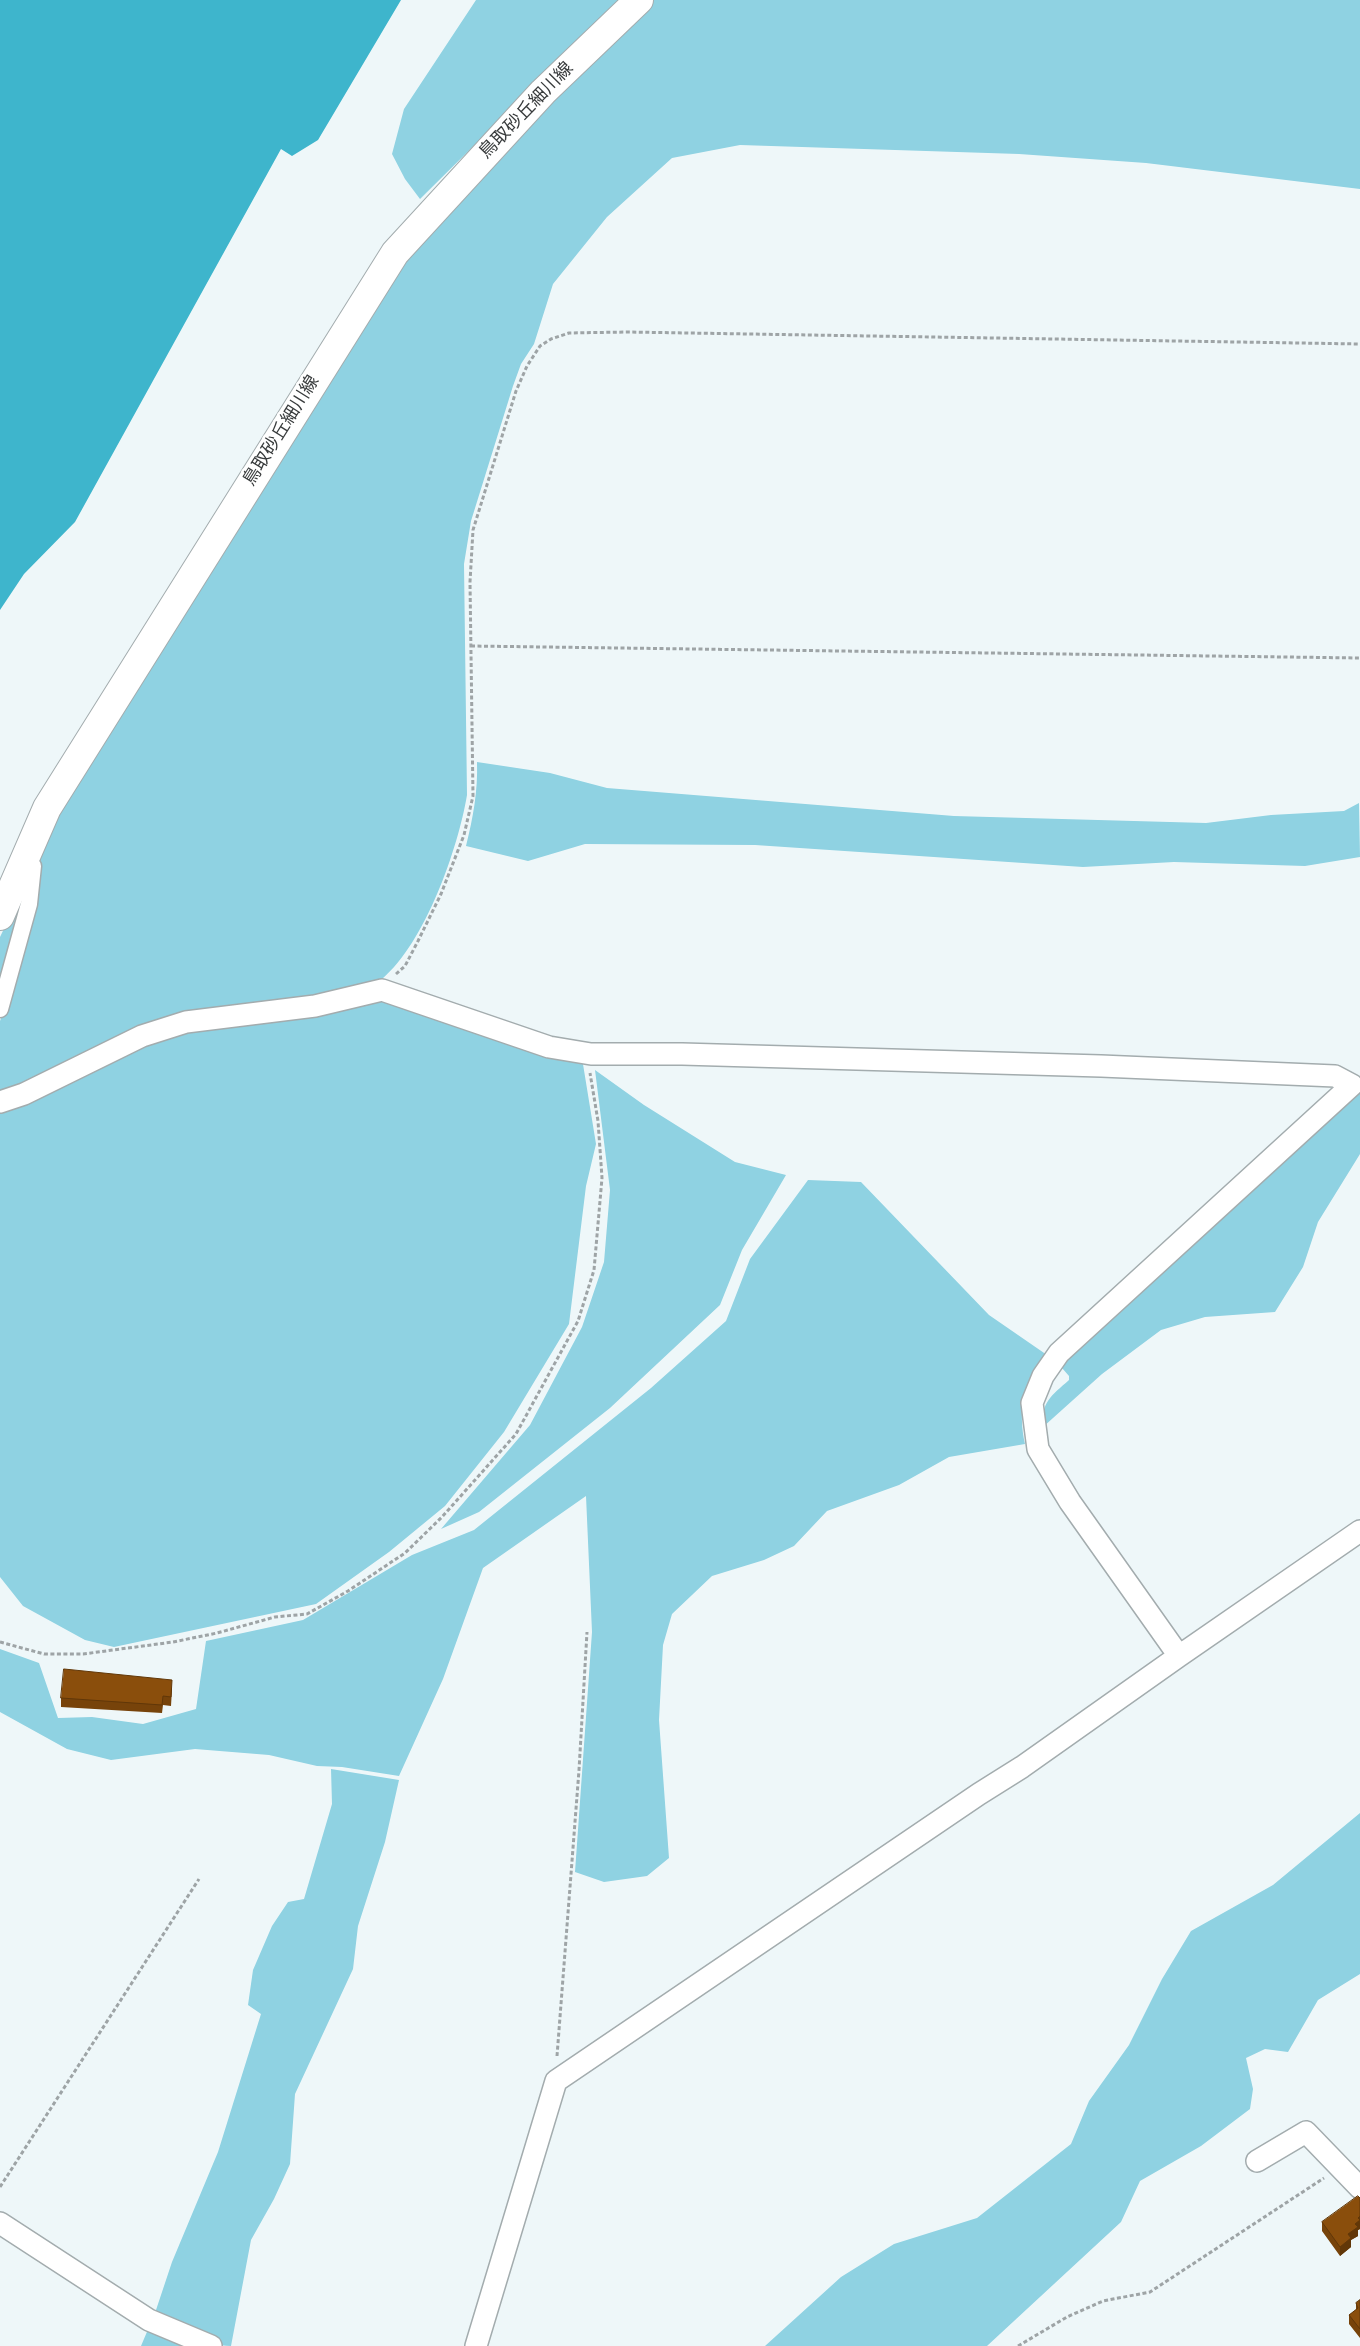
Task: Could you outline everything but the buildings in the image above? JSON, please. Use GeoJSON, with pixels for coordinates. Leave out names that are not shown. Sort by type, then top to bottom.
{"type":"FeatureCollection","features":[{"type":"Feature","properties":{"kind":"main road","name":"鳥取砂丘細川線"},"geometry":{"type":"LineString","coordinates":[[0,916],[47,808],[395,253],[543,92],[639,0]]}},
{"type":"Feature","properties":{"kind":"street"},"geometry":{"type":"LineString","coordinates":[[0,1009],[29,904],[33,866]]}},
{"type":"Feature","properties":{"kind":"street"},"geometry":{"type":"LineString","coordinates":[[0,1102],[24,1094],[142,1036],[186,1022],[315,1006],[382,990],[550,1047],[591,1054],[702,1054],[1283,1073],[1335,1076],[1356,1080]]}},
{"type":"Feature","properties":{"kind":"street"},"geometry":{"type":"LineString","coordinates":[[1178,1656],[1070,1502],[1038,1449],[1032,1403],[1043,1376],[1059,1354],[1356,1080]]}},
{"type":"Feature","properties":{"kind":"street"},"geometry":{"type":"LineString","coordinates":[[476,2346],[556,2081],[979,1794],[1022,1767],[1178,1656],[1360,1532]]}},
{"type":"Feature","properties":{"kind":"street"},"geometry":{"type":"LineString","coordinates":[[1257,2161],[1306,2132],[1360,2188]]}},
{"type":"Feature","properties":{"kind":"street"},"geometry":{"type":"LineString","coordinates":[[0,2223],[149,2320],[211,2346]]}},
{"type":"Feature","properties":{"kind":"path"},"geometry":{"type":"LineString","coordinates":[[382,990],[405,966],[441,894],[464,835],[473,796],[470,582],[473,530],[516,391],[527,366],[540,346],[569,333],[637,332],[1360,344]]}},
{"type":"Feature","properties":{"kind":"path"},"geometry":{"type":"LineString","coordinates":[[471,646],[1360,658]]}},
{"type":"Feature","properties":{"kind":"path"},"geometry":{"type":"LineString","coordinates":[[0,1642],[44,1654],[83,1654],[173,1642],[217,1633],[275,1617],[306,1614],[348,1591],[405,1553],[442,1516],[516,1434],[578,1321],[594,1270],[602,1178],[600,1144],[590,1071],[591,1054]]}},
{"type":"Feature","properties":{"kind":"path"},"geometry":{"type":"LineString","coordinates":[[556,2081],[579,1770],[586,1632]]}},
{"type":"Feature","properties":{"kind":"path"},"geometry":{"type":"LineString","coordinates":[[0,2187],[200,1879]]}},
{"type":"Feature","properties":{"kind":"path"},"geometry":{"type":"LineString","coordinates":[[1018,2346],[1067,2317],[1102,2301],[1150,2292],[1166,2284],[1341,2167]]}},
{"type":"Feature","properties":{"kind":"shaded area"},"geometry":{"type":"Polygon","coordinates":[[[0,0],[401,0],[318,140],[292,156],[281,149],[75,522],[24,574],[0,610],[0,0]]]}},
{"type":"Feature","properties":{"kind":"shaded area"},"geometry":{"type":"Polygon","coordinates":[[[476,0],[621,0],[420,199],[405,179],[392,154],[404,109],[476,0]]]}},
{"type":"Feature","properties":{"kind":"shaded area"},"geometry":{"type":"Polygon","coordinates":[[[652,0],[1360,0],[1360,189],[1146,163],[1019,154],[740,145],[672,158],[607,217],[553,284],[534,344],[521,364],[513,386],[471,521],[464,564],[467,795],[463,817],[437,894],[412,943],[398,963],[382,979],[365,989],[195,1014],[0,1098],[0,1021],[8,999],[37,859],[70,792],[383,288],[440,216],[652,0]]]}},
{"type":"Feature","properties":{"kind":"shaded area"},"geometry":{"type":"Polygon","coordinates":[[[477,762],[550,773],[607,788],[954,816],[1206,823],[1271,815],[1344,811],[1359,803],[1360,857],[1305,866],[1174,862],[1083,867],[755,845],[585,844],[528,861],[466,846],[477,783],[477,762]]]}},
{"type":"Feature","properties":{"kind":"shaded area"},"geometry":{"type":"Polygon","coordinates":[[[27,881],[0,1002],[0,937],[27,881]]]}},
{"type":"Feature","properties":{"kind":"shaded area"},"geometry":{"type":"Polygon","coordinates":[[[382,999],[582,1058],[596,1144],[586,1186],[569,1324],[504,1432],[445,1506],[389,1552],[316,1604],[114,1647],[85,1640],[23,1606],[0,1577],[0,1108],[172,1031],[382,999]]]}},
{"type":"Feature","properties":{"kind":"shaded area"},"geometry":{"type":"Polygon","coordinates":[[[595,1070],[644,1105],[735,1162],[786,1175],[742,1250],[720,1305],[610,1408],[479,1512],[441,1529],[530,1425],[582,1327],[604,1262],[610,1190],[595,1070]]]}},
{"type":"Feature","properties":{"kind":"shaded area"},"geometry":{"type":"Polygon","coordinates":[[[1360,1087],[1360,1154],[1318,1222],[1303,1267],[1275,1312],[1205,1317],[1161,1330],[1102,1374],[1043,1427],[1044,1411],[1048,1400],[1069,1380],[1069,1376],[1062,1368],[1063,1363],[1360,1087]]]}},
{"type":"Feature","properties":{"kind":"shaded area"},"geometry":{"type":"Polygon","coordinates":[[[808,1180],[861,1182],[989,1315],[1047,1355],[1032,1374],[1024,1396],[1022,1420],[1025,1444],[949,1457],[899,1485],[827,1511],[794,1546],[764,1560],[712,1576],[672,1614],[663,1645],[659,1720],[669,1858],[647,1876],[604,1882],[575,1872],[592,1632],[586,1496],[483,1568],[443,1679],[399,1776],[342,1767],[317,1766],[269,1755],[195,1749],[111,1760],[67,1749],[0,1712],[0,1649],[39,1663],[58,1718],[92,1717],[143,1724],[196,1709],[206,1641],[303,1620],[412,1555],[474,1530],[651,1388],[726,1321],[750,1259],[808,1180]]]}},
{"type":"Feature","properties":{"kind":"shaded area"},"geometry":{"type":"Polygon","coordinates":[[[331,1769],[399,1780],[385,1842],[358,1926],[353,1969],[295,2094],[290,2164],[274,2199],[251,2240],[231,2346],[211,2343],[154,2316],[172,2262],[218,2152],[261,2014],[248,2005],[253,1970],[272,1926],[288,1902],[304,1899],[332,1804],[331,1769]]]}},
{"type":"Feature","properties":{"kind":"shaded area"},"geometry":{"type":"Polygon","coordinates":[[[1360,1813],[1360,1974],[1318,2000],[1288,2052],[1265,2049],[1246,2058],[1253,2089],[1250,2109],[1201,2146],[1140,2181],[1121,2222],[987,2346],[765,2346],[841,2277],[894,2244],[977,2218],[1071,2144],[1089,2101],[1129,2045],[1162,1979],[1191,1931],[1273,1885],[1360,1813]]]}},
{"type":"Feature","properties":{"kind":"shaded area"},"geometry":{"type":"Polygon","coordinates":[[[149,2327],[190,2346],[141,2346],[149,2327]]]}}]}
